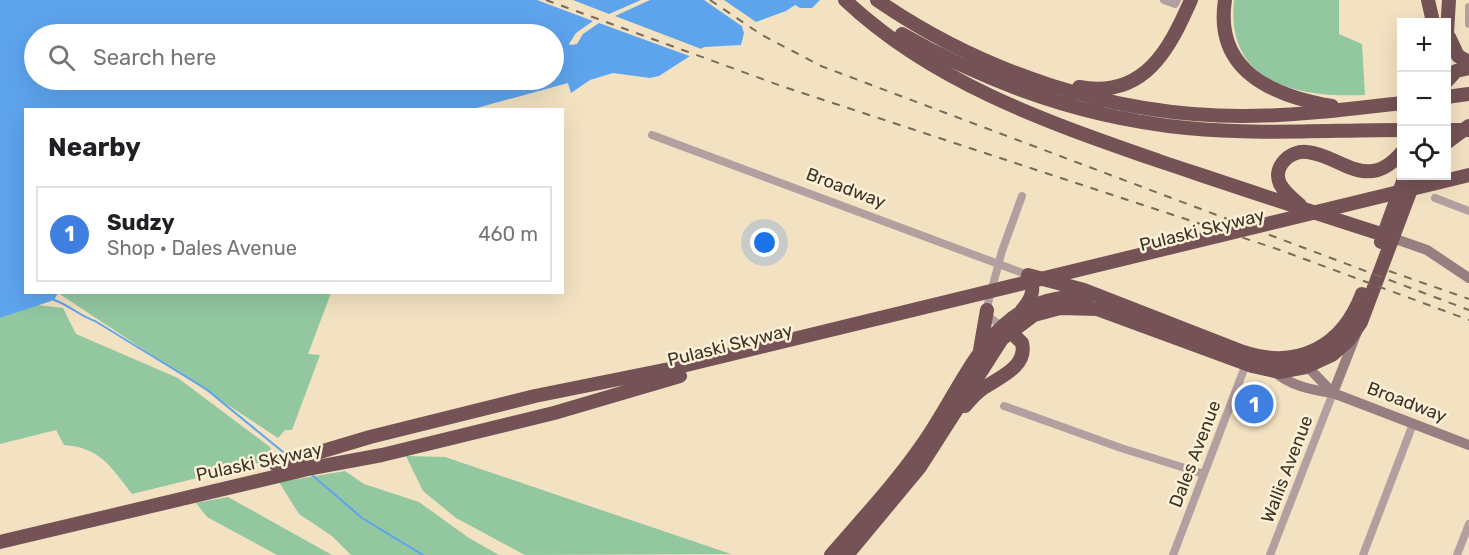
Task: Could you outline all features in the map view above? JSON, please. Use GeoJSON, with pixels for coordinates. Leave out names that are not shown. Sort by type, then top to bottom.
{"type":"FeatureCollection","features":[{"type":"Feature","properties":{"kind":"highway"},"geometry":{"type":"LineString","coordinates":[[845,0],[906,47],[974,88],[1048,122],[1388,236]]}},
{"type":"Feature","properties":{"kind":"highway"},"geometry":{"type":"LineString","coordinates":[[850,0],[934,52],[1011,87],[1073,106],[1170,126],[1217,130],[1397,111]]}},
{"type":"Feature","properties":{"kind":"highway"},"geometry":{"type":"LineString","coordinates":[[877,0],[945,41],[1037,80],[1087,96],[1167,111],[1397,130]]}},
{"type":"Feature","properties":{"kind":"highway"},"geometry":{"type":"LineString","coordinates":[[1037,80],[1090,89],[1123,84],[1142,75],[1170,47],[1191,0]]}},
{"type":"Feature","properties":{"kind":"highway"},"geometry":{"type":"LineString","coordinates":[[1225,0],[1223,20],[1227,40],[1239,63],[1253,78],[1292,97],[1354,108]]}},
{"type":"Feature","properties":{"kind":"highway"},"geometry":{"type":"LineString","coordinates":[[1428,0],[1432,18]]}},
{"type":"Feature","properties":{"kind":"highway"},"geometry":{"type":"LineString","coordinates":[[1437,0],[1439,18]]}},
{"type":"Feature","properties":{"kind":"highway"},"geometry":{"type":"LineString","coordinates":[[1448,18],[1449,0]]}},
{"type":"Feature","properties":{"kind":"highway"},"geometry":{"type":"LineString","coordinates":[[1451,47],[1469,62]]}},
{"type":"Feature","properties":{"kind":"highway"},"geometry":{"type":"LineString","coordinates":[[1451,76],[1456,71],[1469,68]]}},
{"type":"Feature","properties":{"kind":"highway"},"geometry":{"type":"LineString","coordinates":[[1302,122],[1354,108],[1397,103]]}},
{"type":"Feature","properties":{"kind":"highway"},"geometry":{"type":"LineString","coordinates":[[1451,130],[1469,128]]}},
{"type":"Feature","properties":{"kind":"highway"},"geometry":{"type":"LineString","coordinates":[[1451,140],[1469,128]]}},
{"type":"Feature","properties":{"kind":"highway"},"geometry":{"type":"LineString","coordinates":[[1304,208],[1286,193],[1279,182],[1281,165],[1286,157],[1298,152],[1309,152],[1353,171],[1369,171],[1388,163],[1397,155]]}},
{"type":"Feature","properties":{"kind":"highway","name":"Pulaski Skyway"},"geometry":{"type":"LineString","coordinates":[[0,532],[276,465],[363,439],[524,399],[686,365],[1469,175]]}},
{"type":"Feature","properties":{"kind":"highway"},"geometry":{"type":"LineString","coordinates":[[1302,364],[1348,322],[1412,180]]}},
{"type":"Feature","properties":{"kind":"highway","name":"Pulaski Skyway"},"geometry":{"type":"LineString","coordinates":[[0,542],[269,476],[430,443],[554,413],[676,377],[1469,184]]}},
{"type":"Feature","properties":{"kind":"highway"},"geometry":{"type":"LineString","coordinates":[[847,555],[913,475],[944,430],[1005,328],[1047,310],[1065,307],[1090,308],[1110,312],[1246,364],[1274,372],[1336,352],[1359,326],[1388,236]]}},
{"type":"Feature","properties":{"kind":"highway"},"geometry":{"type":"LineString","coordinates":[[1028,275],[1084,290],[1254,356],[1302,364]]}},
{"type":"Feature","properties":{"kind":"highway"},"geometry":{"type":"LineString","coordinates":[[831,555],[917,452],[979,355],[1022,311],[1032,293],[1032,284],[1028,275]]}},
{"type":"Feature","properties":{"kind":"highway"},"geometry":{"type":"LineString","coordinates":[[1022,311],[1046,301],[1066,297],[1093,297],[1108,301]]}},
{"type":"Feature","properties":{"kind":"highway"},"geometry":{"type":"LineString","coordinates":[[979,355],[987,310]]}},
{"type":"Feature","properties":{"kind":"highway"},"geometry":{"type":"LineString","coordinates":[[944,430],[978,393],[1018,363],[1023,346],[1018,337],[1005,328]]}},
{"type":"Feature","properties":{"kind":"street"},"geometry":{"type":"LineString","coordinates":[[1164,0],[1176,2]]}},
{"type":"Feature","properties":{"kind":"street"},"geometry":{"type":"LineString","coordinates":[[1468,22],[1469,7]]}},
{"type":"Feature","properties":{"kind":"street","name":"Broadway"},"geometry":{"type":"LineString","coordinates":[[652,135],[1028,275]]}},
{"type":"Feature","properties":{"kind":"street"},"geometry":{"type":"LineString","coordinates":[[1005,328],[991,319],[987,310],[1022,196]]}},
{"type":"Feature","properties":{"kind":"street"},"geometry":{"type":"LineString","coordinates":[[1435,198],[1469,211]]}},
{"type":"Feature","properties":{"kind":"street"},"geometry":{"type":"LineString","coordinates":[[1388,236],[1427,250],[1469,278]]}},
{"type":"Feature","properties":{"kind":"street"},"geometry":{"type":"LineString","coordinates":[[1333,393],[1359,326]]}},
{"type":"Feature","properties":{"kind":"street","name":"Dales Avenue"},"geometry":{"type":"LineString","coordinates":[[1173,555],[1246,364]]}},
{"type":"Feature","properties":{"kind":"street"},"geometry":{"type":"LineString","coordinates":[[1302,364],[1303,382],[1310,389]]}},
{"type":"Feature","properties":{"kind":"street","name":"Broadway"},"geometry":{"type":"LineString","coordinates":[[1302,364],[1333,393]]}},
{"type":"Feature","properties":{"kind":"street","name":"Broadway"},"geometry":{"type":"LineString","coordinates":[[1274,372],[1282,379],[1310,389],[1333,393],[1469,445]]}},
{"type":"Feature","properties":{"kind":"street","name":"Wallis Avenue"},"geometry":{"type":"LineString","coordinates":[[1270,555],[1333,393]]}},
{"type":"Feature","properties":{"kind":"street"},"geometry":{"type":"LineString","coordinates":[[1004,406],[1121,448],[1204,474]]}},
{"type":"Feature","properties":{"kind":"street"},"geometry":{"type":"LineString","coordinates":[[1363,555],[1413,424]]}},
{"type":"Feature","properties":{"kind":"street"},"geometry":{"type":"LineString","coordinates":[[1457,555],[1469,524]]}},
{"type":"Feature","properties":{"kind":"green space"},"geometry":{"type":"Polygon","coordinates":[[[1234,0],[1339,0],[1339,34],[1362,44],[1365,95],[1315,93],[1292,88],[1271,80],[1254,68],[1241,51],[1234,28],[1234,0]]]}},
{"type":"Feature","properties":{"kind":"green space"},"geometry":{"type":"Polygon","coordinates":[[[60,294],[331,294],[308,354],[320,355],[292,430],[285,430],[278,438],[60,294]]]}},
{"type":"Feature","properties":{"kind":"green space"},"geometry":{"type":"Polygon","coordinates":[[[37,305],[63,308],[76,334],[178,378],[270,447],[274,459],[132,494],[104,460],[87,450],[64,445],[56,430],[0,444],[0,318],[37,305]]]}},
{"type":"Feature","properties":{"kind":"green space"},"geometry":{"type":"Polygon","coordinates":[[[406,456],[445,457],[731,554],[525,555],[456,518],[423,491],[406,456]]]}},
{"type":"Feature","properties":{"kind":"green space"},"geometry":{"type":"Polygon","coordinates":[[[345,471],[364,484],[419,502],[469,538],[499,555],[351,555],[332,536],[299,514],[279,482],[345,471]]]}},
{"type":"Feature","properties":{"kind":"green space"},"geometry":{"type":"Polygon","coordinates":[[[228,497],[332,555],[277,555],[207,517],[196,503],[228,497]]]}},
{"type":"Feature","properties":{"kind":"water"},"geometry":{"type":"Polygon","coordinates":[[[0,0],[820,0],[812,8],[800,8],[795,5],[786,11],[742,27],[744,33],[741,45],[704,47],[659,76],[650,78],[613,73],[590,80],[571,93],[568,83],[564,84],[564,24],[24,24],[24,90],[542,90],[477,108],[24,108],[24,294],[57,294],[54,300],[0,318],[0,0]]]}},
{"type":"Feature","properties":{"kind":"pier"},"geometry":{"type":"Polygon","coordinates":[[[537,0],[573,0],[609,14],[641,0],[650,0],[615,16],[704,50],[692,57],[599,23],[583,34],[577,44],[571,45],[569,44],[576,33],[593,21],[537,0]]]}},
{"type":"Feature","properties":{"kind":"pier"},"geometry":{"type":"Polygon","coordinates":[[[704,0],[724,0],[759,24],[746,29],[704,0]]]}},
{"type":"Feature","properties":{"kind":"waterway"},"geometry":{"type":"LineString","coordinates":[[54,300],[95,321],[206,389],[288,456]]}},
{"type":"Feature","properties":{"kind":"waterway"},"geometry":{"type":"LineString","coordinates":[[312,475],[362,518],[423,555]]}},
{"type":"Feature","properties":{"kind":"railway"},"geometry":{"type":"LineString","coordinates":[[546,0],[784,87],[1280,250],[1469,320]]}},
{"type":"Feature","properties":{"kind":"railway"},"geometry":{"type":"LineString","coordinates":[[710,0],[762,35],[821,66],[1469,310]]}},
{"type":"Feature","properties":{"kind":"railway"},"geometry":{"type":"LineString","coordinates":[[1389,271],[1469,299]]}},
{"type":"Feature","properties":{"kind":"place","name":"Sudzy"},"geometry":{"type":"Point","coordinates":[1254,404]}}]}
